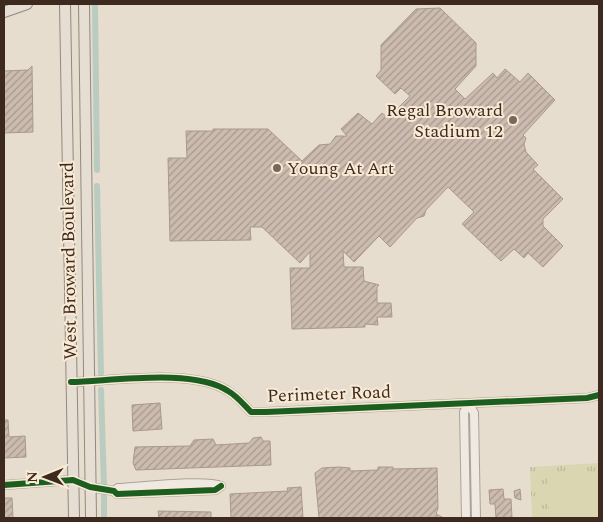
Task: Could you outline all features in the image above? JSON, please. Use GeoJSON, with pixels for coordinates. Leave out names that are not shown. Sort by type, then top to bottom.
{"type":"FeatureCollection","features":[{"type":"Feature","properties":{"kind":"main road"},"geometry":{"type":"LineString","coordinates":[[4,12],[27,4]]}},
{"type":"Feature","properties":{"kind":"main road","name":"West Broward Boulevard"},"geometry":{"type":"LineString","coordinates":[[65,4],[74,518]]}},
{"type":"Feature","properties":{"kind":"main road","name":"West Broward Boulevard"},"geometry":{"type":"LineString","coordinates":[[84,4],[91,518]]}},
{"type":"Feature","properties":{"kind":"street","name":"Perimeter Road"},"geometry":{"type":"LineString","coordinates":[[71,382],[186,378],[208,382],[229,391],[251,412],[469,404],[587,398],[599,395]]}},
{"type":"Feature","properties":{"kind":"street"},"geometry":{"type":"LineString","coordinates":[[466,518],[464,412],[469,404],[474,413],[476,518]]}},
{"type":"Feature","properties":{"kind":"street"},"geometry":{"type":"LineString","coordinates":[[465,473],[475,476]]}},
{"type":"Feature","properties":{"kind":"street"},"geometry":{"type":"LineString","coordinates":[[4,484],[73,480],[90,487],[114,491],[118,494],[214,484],[221,486],[215,490],[168,489]]}},
{"type":"Feature","properties":{"kind":"green space"},"geometry":{"type":"Polygon","coordinates":[[[599,463],[599,518],[532,518],[530,467],[599,463]]]}},
{"type":"Feature","properties":{"kind":"green space"},"geometry":{"type":"Polygon","coordinates":[[[548,473],[599,473],[599,518],[549,518],[548,473]]]}},
{"type":"Feature","properties":{"kind":"building"},"geometry":{"type":"Polygon","coordinates":[[[440,8],[476,43],[476,66],[455,89],[465,99],[493,73],[497,78],[505,69],[520,82],[528,73],[555,100],[523,135],[526,138],[524,144],[526,152],[538,165],[533,169],[563,199],[543,219],[543,226],[563,246],[543,267],[528,253],[524,258],[514,249],[501,261],[462,224],[474,212],[448,187],[426,210],[424,216],[417,218],[390,247],[379,236],[354,262],[343,251],[344,267],[363,267],[364,281],[379,285],[377,287],[377,303],[391,303],[392,317],[377,317],[378,325],[365,324],[365,327],[292,329],[290,268],[310,268],[310,252],[300,263],[262,227],[250,227],[251,240],[170,241],[168,158],[187,158],[186,131],[268,129],[302,161],[319,145],[330,144],[336,136],[347,136],[341,129],[358,113],[372,124],[382,113],[388,118],[410,96],[401,88],[395,94],[376,76],[381,70],[381,45],[416,9],[440,8]]]}},
{"type":"Feature","properties":{"kind":"building"},"geometry":{"type":"Polygon","coordinates":[[[32,66],[33,132],[4,133],[4,71],[28,70],[32,66]]]}},
{"type":"Feature","properties":{"kind":"building"},"geometry":{"type":"Polygon","coordinates":[[[160,403],[162,429],[133,431],[132,405],[160,403]]]}},
{"type":"Feature","properties":{"kind":"building"},"geometry":{"type":"Polygon","coordinates":[[[4,420],[8,420],[9,437],[25,436],[26,457],[4,458],[4,420]]]}},
{"type":"Feature","properties":{"kind":"building"},"geometry":{"type":"Polygon","coordinates":[[[261,437],[263,441],[270,441],[271,465],[136,470],[133,463],[135,447],[190,446],[194,440],[213,439],[216,445],[249,443],[253,438],[261,437]]]}},
{"type":"Feature","properties":{"kind":"building"},"geometry":{"type":"Polygon","coordinates":[[[378,467],[393,467],[393,469],[437,468],[438,508],[436,514],[444,518],[319,518],[315,473],[322,468],[350,468],[350,471],[378,470],[378,467]]]}},
{"type":"Feature","properties":{"kind":"building"},"geometry":{"type":"Polygon","coordinates":[[[301,487],[303,518],[231,518],[230,494],[288,491],[287,488],[301,487]]]}},
{"type":"Feature","properties":{"kind":"building"},"geometry":{"type":"Polygon","coordinates":[[[503,489],[504,499],[511,499],[512,518],[496,518],[495,504],[490,504],[489,490],[503,489]]]}},
{"type":"Feature","properties":{"kind":"building"},"geometry":{"type":"Polygon","coordinates":[[[520,489],[521,500],[515,498],[514,491],[520,489]]]}},
{"type":"Feature","properties":{"kind":"building"},"geometry":{"type":"Polygon","coordinates":[[[4,498],[12,498],[13,518],[4,518],[4,498]]]}},
{"type":"Feature","properties":{"kind":"building"},"geometry":{"type":"Polygon","coordinates":[[[158,511],[211,512],[211,518],[159,518],[158,511]]]}},
{"type":"Feature","properties":{"kind":"waterway"},"geometry":{"type":"LineString","coordinates":[[95,4],[97,170]]}},
{"type":"Feature","properties":{"kind":"waterway"},"geometry":{"type":"LineString","coordinates":[[97,186],[101,373]]}},
{"type":"Feature","properties":{"kind":"waterway"},"geometry":{"type":"LineString","coordinates":[[101,390],[104,486]]}},
{"type":"Feature","properties":{"kind":"waterway"},"geometry":{"type":"LineString","coordinates":[[104,495],[104,518]]}},
{"type":"Feature","properties":{"kind":"cycle path"},"geometry":{"type":"LineString","coordinates":[[71,382],[130,378],[195,380],[213,384],[228,391],[251,412],[587,398],[599,395]]}},
{"type":"Feature","properties":{"kind":"cycle path"},"geometry":{"type":"LineString","coordinates":[[4,485],[73,480],[90,487],[114,491],[117,494],[215,490],[221,486]]}},
{"type":"Feature","properties":{"kind":"place","name":"Regal Broward Stadium 12"},"geometry":{"type":"Point","coordinates":[513,120]}},
{"type":"Feature","properties":{"kind":"place","name":"Young At Art"},"geometry":{"type":"Point","coordinates":[277,168]}}]}
